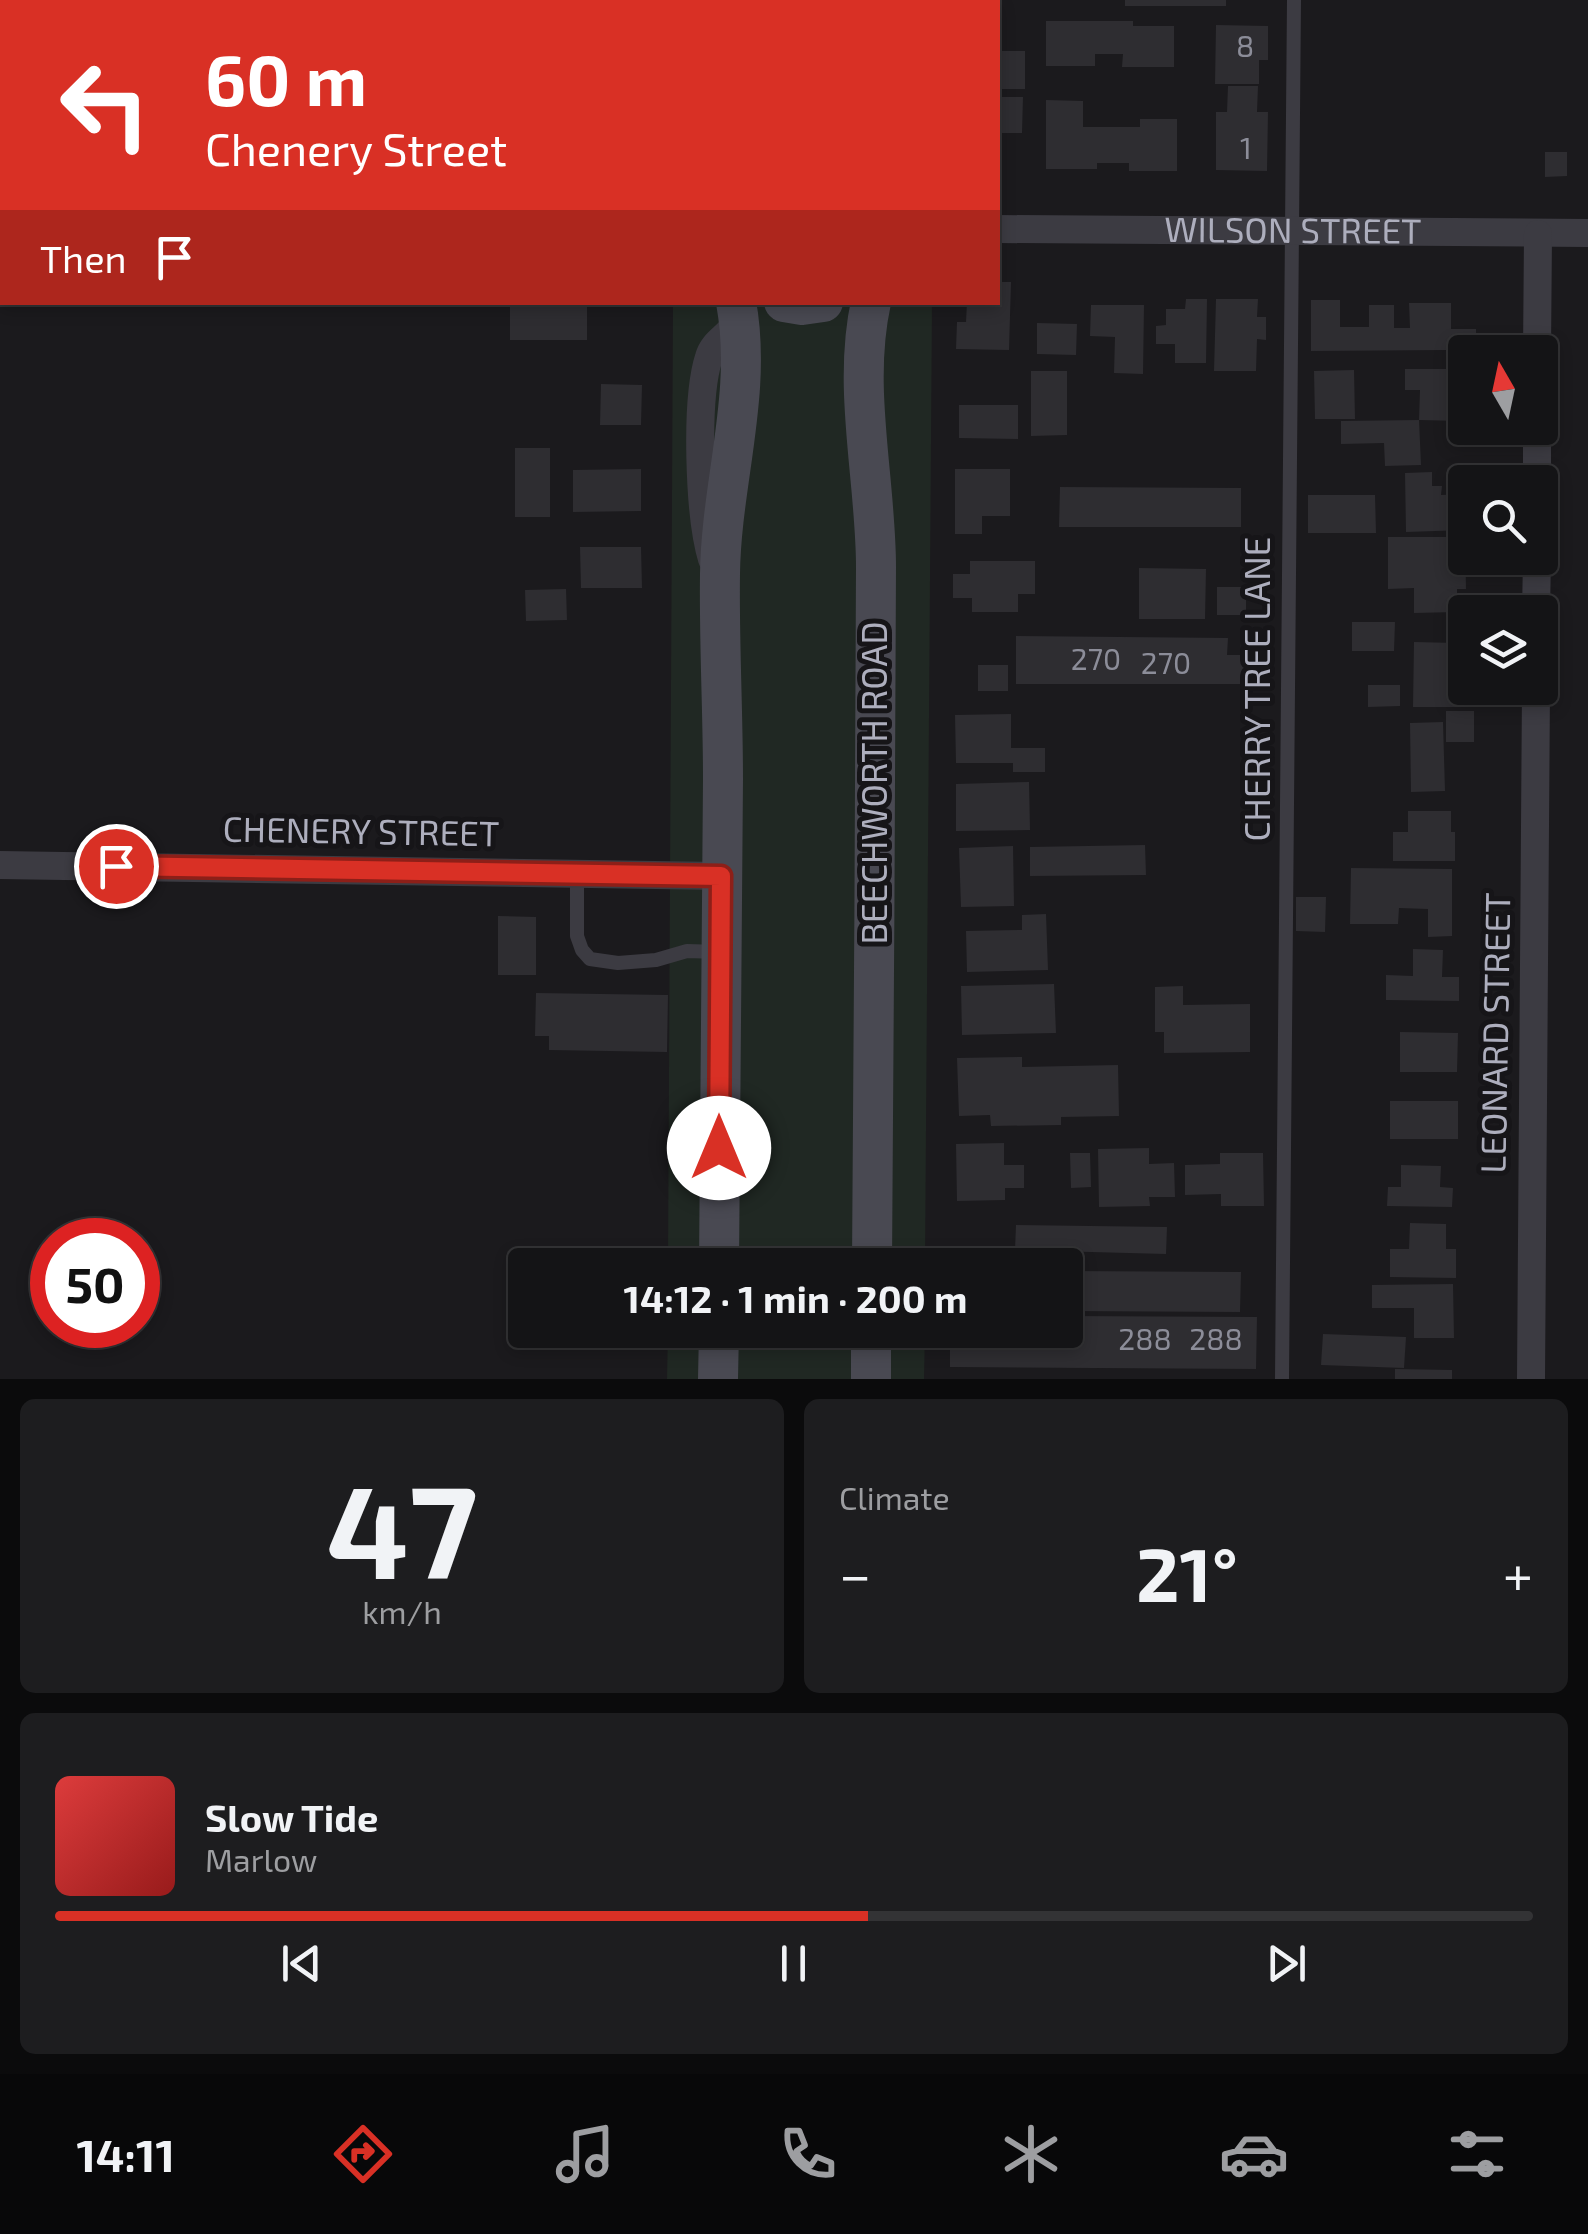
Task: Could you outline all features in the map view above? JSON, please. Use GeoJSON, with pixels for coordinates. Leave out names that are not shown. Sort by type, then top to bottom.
{"type":"FeatureCollection","features":[{"type":"Feature","properties":{"kind":"main road","name":"BEECHWORTH ROAD"},"geometry":{"type":"LineString","coordinates":[[871,305],[864,401],[876,537],[872,1248]]}},
{"type":"Feature","properties":{"kind":"main road"},"geometry":{"type":"LineString","coordinates":[[719,1248],[723,688],[720,580],[723,507],[742,380],[743,346],[737,308]]}},
{"type":"Feature","properties":{"kind":"main road"},"geometry":{"type":"LineString","coordinates":[[718,1348],[718,1379]]}},
{"type":"Feature","properties":{"kind":"main road"},"geometry":{"type":"LineString","coordinates":[[871,1348],[871,1379]]}},
{"type":"Feature","properties":{"kind":"street","name":"WILSON STREET"},"geometry":{"type":"LineString","coordinates":[[1000,228],[1588,233]]}},
{"type":"Feature","properties":{"kind":"street"},"geometry":{"type":"LineString","coordinates":[[1538,234],[1538,335]]}},
{"type":"Feature","properties":{"kind":"street","name":"LEONARD STREET"},"geometry":{"type":"LineString","coordinates":[[1530,1379],[1536,705]]}},
{"type":"Feature","properties":{"kind":"street","name":"CHENERY STREET"},"geometry":{"type":"LineString","coordinates":[[0,865],[721,876]]}},
{"type":"Feature","properties":{"kind":"lane","name":"CHERRY TREE LANE"},"geometry":{"type":"LineString","coordinates":[[1282,1379],[1294,0]]}},
{"type":"Feature","properties":{"kind":"lane"},"geometry":{"type":"LineString","coordinates":[[578,872],[577,936],[590,959],[618,963],[656,960],[687,950],[719,952]]}},
{"type":"Feature","properties":{"kind":"shaded area"},"geometry":{"type":"Polygon","coordinates":[[[673,305],[932,305],[925,1248],[668,1248],[673,305]]]}},
{"type":"Feature","properties":{"kind":"shaded area"},"geometry":{"type":"Polygon","coordinates":[[[668,1348],[925,1348],[924,1379],[667,1379],[668,1348]]]}},
{"type":"Feature","properties":{"kind":"building"},"geometry":{"type":"Polygon","coordinates":[[[1125,0],[1226,0],[1226,6],[1125,6],[1125,0]]]}},
{"type":"Feature","properties":{"kind":"building"},"geometry":{"type":"Polygon","coordinates":[[[1046,21],[1133,21],[1133,26],[1174,26],[1174,67],[1122,67],[1123,54],[1095,54],[1095,66],[1046,66],[1046,21]]]}},
{"type":"Feature","properties":{"kind":"building"},"geometry":{"type":"Polygon","coordinates":[[[1216,25],[1268,26],[1268,60],[1259,60],[1259,84],[1215,84],[1216,25]]]}},
{"type":"Feature","properties":{"kind":"building"},"geometry":{"type":"Polygon","coordinates":[[[1000,51],[1025,51],[1025,89],[1000,89],[1000,51]]]}},
{"type":"Feature","properties":{"kind":"building"},"geometry":{"type":"Polygon","coordinates":[[[1228,86],[1258,86],[1257,112],[1268,112],[1267,171],[1216,170],[1216,112],[1227,112],[1228,86]]]}},
{"type":"Feature","properties":{"kind":"building"},"geometry":{"type":"Polygon","coordinates":[[[1000,97],[1023,97],[1022,133],[1001,133],[1001,174],[1000,97]]]}},
{"type":"Feature","properties":{"kind":"building"},"geometry":{"type":"Polygon","coordinates":[[[1046,100],[1083,101],[1083,127],[1140,127],[1140,119],[1177,119],[1177,171],[1129,171],[1129,163],[1097,163],[1097,169],[1046,169],[1046,100]]]}},
{"type":"Feature","properties":{"kind":"building"},"geometry":{"type":"Polygon","coordinates":[[[1545,152],[1567,152],[1567,176],[1545,177],[1545,152]]]}},
{"type":"Feature","properties":{"kind":"building"},"geometry":{"type":"Polygon","coordinates":[[[1000,282],[1011,282],[1009,350],[956,349],[957,322],[966,322],[967,305],[1000,305],[1000,282]]]}},
{"type":"Feature","properties":{"kind":"building"},"geometry":{"type":"Polygon","coordinates":[[[1186,299],[1207,299],[1206,363],[1175,363],[1175,344],[1156,344],[1156,326],[1166,325],[1166,309],[1185,309],[1186,299]]]}},
{"type":"Feature","properties":{"kind":"building"},"geometry":{"type":"Polygon","coordinates":[[[1216,299],[1258,299],[1257,317],[1266,317],[1266,340],[1257,339],[1256,371],[1214,371],[1216,299]]]}},
{"type":"Feature","properties":{"kind":"building"},"geometry":{"type":"Polygon","coordinates":[[[1311,300],[1340,300],[1340,327],[1369,327],[1369,305],[1394,305],[1394,328],[1410,328],[1409,303],[1451,303],[1451,329],[1476,329],[1476,335],[1448,335],[1448,360],[1447,350],[1311,351],[1311,300]]]}},
{"type":"Feature","properties":{"kind":"building"},"geometry":{"type":"Polygon","coordinates":[[[510,305],[587,305],[587,340],[510,340],[510,305]]]}},
{"type":"Feature","properties":{"kind":"building"},"geometry":{"type":"Polygon","coordinates":[[[1091,305],[1144,305],[1143,374],[1114,373],[1115,337],[1090,336],[1091,305]]]}},
{"type":"Feature","properties":{"kind":"building"},"geometry":{"type":"Polygon","coordinates":[[[1037,323],[1077,324],[1076,355],[1037,354],[1037,323]]]}},
{"type":"Feature","properties":{"kind":"building"},"geometry":{"type":"Polygon","coordinates":[[[1405,369],[1448,369],[1448,421],[1419,420],[1420,390],[1405,390],[1405,369]]]}},
{"type":"Feature","properties":{"kind":"building"},"geometry":{"type":"Polygon","coordinates":[[[1354,370],[1355,419],[1315,419],[1314,371],[1354,370]]]}},
{"type":"Feature","properties":{"kind":"building"},"geometry":{"type":"Polygon","coordinates":[[[1031,371],[1067,371],[1067,435],[1031,436],[1031,371]]]}},
{"type":"Feature","properties":{"kind":"building"},"geometry":{"type":"Polygon","coordinates":[[[601,384],[642,385],[641,425],[600,425],[601,384]]]}},
{"type":"Feature","properties":{"kind":"building"},"geometry":{"type":"Polygon","coordinates":[[[959,405],[1018,405],[1018,439],[959,438],[959,405]]]}},
{"type":"Feature","properties":{"kind":"building"},"geometry":{"type":"Polygon","coordinates":[[[1419,420],[1421,465],[1385,466],[1384,443],[1341,444],[1341,421],[1419,420]]]}},
{"type":"Feature","properties":{"kind":"building"},"geometry":{"type":"Polygon","coordinates":[[[515,448],[550,448],[550,517],[515,517],[515,448]]]}},
{"type":"Feature","properties":{"kind":"building"},"geometry":{"type":"Polygon","coordinates":[[[641,469],[641,511],[573,512],[573,470],[641,469]]]}},
{"type":"Feature","properties":{"kind":"building"},"geometry":{"type":"Polygon","coordinates":[[[955,469],[1010,469],[1010,516],[982,516],[982,534],[955,534],[955,469]]]}},
{"type":"Feature","properties":{"kind":"building"},"geometry":{"type":"Polygon","coordinates":[[[1432,472],[1432,486],[1442,486],[1441,495],[1448,495],[1448,531],[1406,532],[1405,473],[1432,472]]]}},
{"type":"Feature","properties":{"kind":"building"},"geometry":{"type":"Polygon","coordinates":[[[1060,487],[1241,488],[1241,527],[1059,527],[1060,487]]]}},
{"type":"Feature","properties":{"kind":"building"},"geometry":{"type":"Polygon","coordinates":[[[1308,495],[1375,495],[1376,533],[1308,533],[1308,495]]]}},
{"type":"Feature","properties":{"kind":"building"},"geometry":{"type":"Polygon","coordinates":[[[1388,537],[1448,537],[1448,575],[1466,575],[1466,589],[1448,595],[1448,612],[1414,613],[1414,588],[1388,589],[1388,537]]]}},
{"type":"Feature","properties":{"kind":"building"},"geometry":{"type":"Polygon","coordinates":[[[580,547],[641,547],[642,588],[581,588],[580,547]]]}},
{"type":"Feature","properties":{"kind":"building"},"geometry":{"type":"Polygon","coordinates":[[[970,561],[1035,561],[1035,594],[1018,594],[1018,612],[972,612],[972,598],[953,598],[953,574],[970,574],[970,561]]]}},
{"type":"Feature","properties":{"kind":"building"},"geometry":{"type":"Polygon","coordinates":[[[1139,568],[1206,569],[1205,619],[1139,619],[1139,568]]]}},
{"type":"Feature","properties":{"kind":"building"},"geometry":{"type":"Polygon","coordinates":[[[1217,587],[1246,587],[1246,615],[1217,615],[1217,587]]]}},
{"type":"Feature","properties":{"kind":"building"},"geometry":{"type":"Polygon","coordinates":[[[566,589],[567,620],[526,621],[525,590],[566,589]]]}},
{"type":"Feature","properties":{"kind":"building"},"geometry":{"type":"Polygon","coordinates":[[[1352,622],[1395,622],[1394,651],[1352,651],[1352,622]]]}},
{"type":"Feature","properties":{"kind":"building"},"geometry":{"type":"Polygon","coordinates":[[[1016,636],[1228,638],[1227,655],[1261,655],[1261,684],[1016,684],[1016,636]]]}},
{"type":"Feature","properties":{"kind":"building"},"geometry":{"type":"Polygon","coordinates":[[[1414,642],[1448,643],[1448,705],[1466,707],[1413,707],[1414,642]]]}},
{"type":"Feature","properties":{"kind":"building"},"geometry":{"type":"Polygon","coordinates":[[[978,665],[1008,665],[1008,691],[978,691],[978,665]]]}},
{"type":"Feature","properties":{"kind":"building"},"geometry":{"type":"Polygon","coordinates":[[[1368,685],[1400,685],[1400,706],[1368,707],[1368,685]]]}},
{"type":"Feature","properties":{"kind":"building"},"geometry":{"type":"Polygon","coordinates":[[[1446,711],[1474,711],[1474,742],[1446,742],[1446,711]]]}},
{"type":"Feature","properties":{"kind":"building"},"geometry":{"type":"Polygon","coordinates":[[[1011,714],[1011,748],[1045,748],[1045,772],[1013,772],[1013,763],[956,763],[955,715],[1011,714]]]}},
{"type":"Feature","properties":{"kind":"building"},"geometry":{"type":"Polygon","coordinates":[[[1443,722],[1445,791],[1411,792],[1410,723],[1443,722]]]}},
{"type":"Feature","properties":{"kind":"building"},"geometry":{"type":"Polygon","coordinates":[[[1029,782],[1030,830],[956,831],[956,784],[1029,782]]]}},
{"type":"Feature","properties":{"kind":"building"},"geometry":{"type":"Polygon","coordinates":[[[1408,811],[1451,811],[1455,861],[1393,861],[1393,832],[1408,832],[1408,811]]]}},
{"type":"Feature","properties":{"kind":"building"},"geometry":{"type":"Polygon","coordinates":[[[1145,845],[1146,875],[1030,876],[1030,847],[1145,845]]]}},
{"type":"Feature","properties":{"kind":"building"},"geometry":{"type":"Polygon","coordinates":[[[1013,846],[1014,906],[961,907],[959,848],[1013,846]]]}},
{"type":"Feature","properties":{"kind":"building"},"geometry":{"type":"Polygon","coordinates":[[[1351,868],[1452,869],[1452,936],[1428,937],[1428,909],[1399,908],[1398,924],[1350,924],[1351,868]]]}},
{"type":"Feature","properties":{"kind":"building"},"geometry":{"type":"Polygon","coordinates":[[[1296,897],[1326,897],[1325,932],[1296,931],[1296,897]]]}},
{"type":"Feature","properties":{"kind":"building"},"geometry":{"type":"Polygon","coordinates":[[[1046,914],[1048,970],[967,972],[966,931],[1022,930],[1022,915],[1046,914]]]}},
{"type":"Feature","properties":{"kind":"building"},"geometry":{"type":"Polygon","coordinates":[[[498,916],[536,917],[536,975],[498,975],[498,916]]]}},
{"type":"Feature","properties":{"kind":"building"},"geometry":{"type":"Polygon","coordinates":[[[1413,949],[1443,950],[1442,977],[1459,977],[1459,1001],[1386,1000],[1386,975],[1413,976],[1413,949]]]}},
{"type":"Feature","properties":{"kind":"building"},"geometry":{"type":"Polygon","coordinates":[[[1054,984],[1056,1033],[962,1035],[961,986],[1054,984]]]}},
{"type":"Feature","properties":{"kind":"building"},"geometry":{"type":"Polygon","coordinates":[[[1183,986],[1183,1005],[1250,1004],[1250,1052],[1164,1053],[1164,1032],[1155,1032],[1155,987],[1183,986]]]}},
{"type":"Feature","properties":{"kind":"building"},"geometry":{"type":"Polygon","coordinates":[[[536,993],[668,995],[667,1052],[549,1050],[549,1036],[535,1036],[536,993]]]}},
{"type":"Feature","properties":{"kind":"building"},"geometry":{"type":"Polygon","coordinates":[[[1400,1032],[1458,1033],[1457,1072],[1400,1072],[1400,1032]]]}},
{"type":"Feature","properties":{"kind":"building"},"geometry":{"type":"Polygon","coordinates":[[[1022,1057],[1022,1067],[1118,1065],[1119,1116],[1061,1117],[1061,1125],[991,1126],[990,1115],[959,1116],[957,1058],[1022,1057]]]}},
{"type":"Feature","properties":{"kind":"building"},"geometry":{"type":"Polygon","coordinates":[[[1390,1101],[1458,1101],[1458,1139],[1390,1139],[1390,1101]]]}},
{"type":"Feature","properties":{"kind":"building"},"geometry":{"type":"Polygon","coordinates":[[[1004,1143],[1004,1165],[1024,1165],[1024,1188],[1005,1188],[1005,1200],[957,1201],[956,1144],[1004,1143]]]}},
{"type":"Feature","properties":{"kind":"building"},"geometry":{"type":"Polygon","coordinates":[[[1149,1148],[1149,1164],[1174,1163],[1175,1197],[1149,1197],[1150,1206],[1099,1207],[1098,1149],[1149,1148]]]}},
{"type":"Feature","properties":{"kind":"building"},"geometry":{"type":"Polygon","coordinates":[[[1070,1153],[1090,1153],[1091,1187],[1071,1188],[1070,1153]]]}},
{"type":"Feature","properties":{"kind":"building"},"geometry":{"type":"Polygon","coordinates":[[[1220,1153],[1263,1153],[1264,1206],[1221,1206],[1221,1194],[1185,1195],[1185,1165],[1220,1164],[1220,1153]]]}},
{"type":"Feature","properties":{"kind":"building"},"geometry":{"type":"Polygon","coordinates":[[[1401,1165],[1441,1166],[1440,1187],[1453,1188],[1452,1207],[1387,1206],[1388,1187],[1401,1187],[1401,1165]]]}},
{"type":"Feature","properties":{"kind":"building"},"geometry":{"type":"Polygon","coordinates":[[[1410,1223],[1446,1224],[1446,1249],[1456,1249],[1456,1278],[1390,1277],[1390,1249],[1409,1249],[1410,1223]]]}},
{"type":"Feature","properties":{"kind":"building"},"geometry":{"type":"Polygon","coordinates":[[[1016,1225],[1167,1227],[1166,1254],[1015,1248],[1016,1225]]]}},
{"type":"Feature","properties":{"kind":"building"},"geometry":{"type":"Polygon","coordinates":[[[1083,1271],[1241,1272],[1240,1312],[1083,1311],[1083,1271]]]}},
{"type":"Feature","properties":{"kind":"building"},"geometry":{"type":"Polygon","coordinates":[[[1453,1284],[1454,1338],[1414,1338],[1414,1308],[1372,1308],[1372,1285],[1453,1284]]]}},
{"type":"Feature","properties":{"kind":"building"},"geometry":{"type":"Polygon","coordinates":[[[1083,1316],[1257,1317],[1256,1369],[950,1367],[950,1348],[1083,1348],[1083,1316]]]}},
{"type":"Feature","properties":{"kind":"building"},"geometry":{"type":"Polygon","coordinates":[[[1323,1334],[1406,1337],[1404,1368],[1321,1365],[1323,1334]]]}},
{"type":"Feature","properties":{"kind":"building"},"geometry":{"type":"Polygon","coordinates":[[[1395,1369],[1452,1370],[1452,1379],[1395,1379],[1395,1369]]]}},
{"type":"Feature","properties":{"kind":"route"},"geometry":{"type":"LineString","coordinates":[[116,866],[721,876],[719,1148]]}}]}
